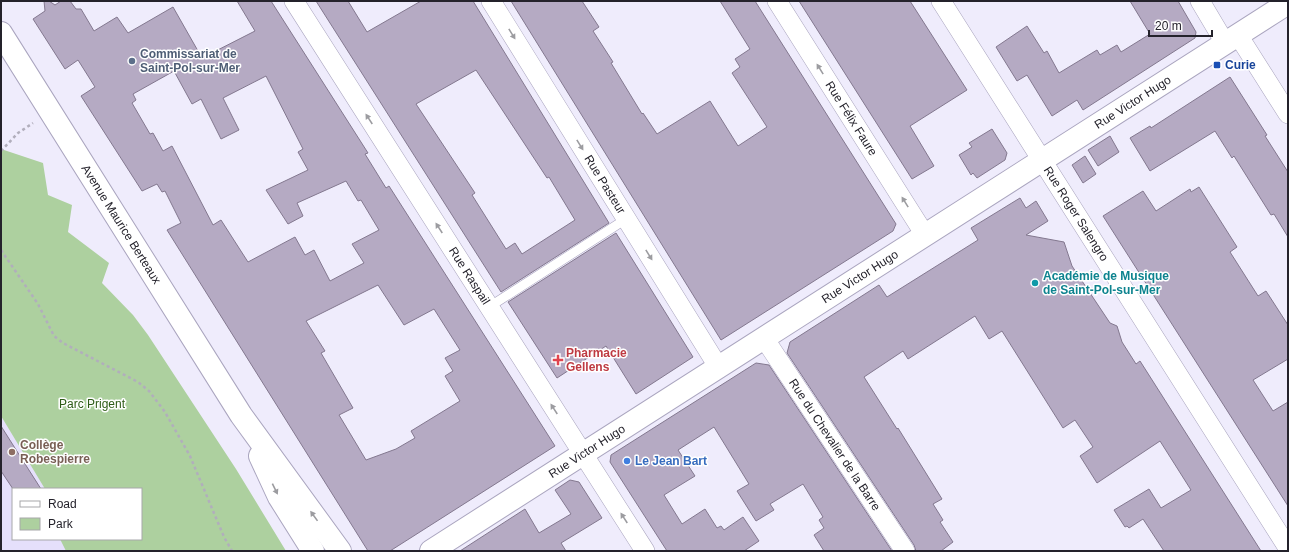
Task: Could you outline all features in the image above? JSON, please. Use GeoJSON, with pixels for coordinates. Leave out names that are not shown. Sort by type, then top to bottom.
{"type":"FeatureCollection","features":[{"type":"Feature","properties":{"kind":"street","name":"Rue Raspail"},"geometry":{"type":"LineString","coordinates":[[294,1],[645,551]]}},
{"type":"Feature","properties":{"kind":"street","name":"Rue Pasteur"},"geometry":{"type":"LineString","coordinates":[[492,1],[718,368]]}},
{"type":"Feature","properties":{"kind":"street","name":"Rue Félix Faure"},"geometry":{"type":"LineString","coordinates":[[777,1],[925,235]]}},
{"type":"Feature","properties":{"kind":"street","name":"Rue Roger Salengro"},"geometry":{"type":"LineString","coordinates":[[941,1],[1288,546]]}},
{"type":"Feature","properties":{"kind":"street"},"geometry":{"type":"LineString","coordinates":[[1200,1],[1232,39],[1288,114]]}},
{"type":"Feature","properties":{"kind":"street","name":"Rue Victor Hugo"},"geometry":{"type":"LineString","coordinates":[[431,551],[1288,2]]}},
{"type":"Feature","properties":{"kind":"street","name":"Avenue Maurice Berteaux"},"geometry":{"type":"LineString","coordinates":[[1,33],[241,415],[339,550]]}},
{"type":"Feature","properties":{"kind":"street","name":"Rue du Chevalier de la Barre"},"geometry":{"type":"LineString","coordinates":[[764,338],[905,551]]}},
{"type":"Feature","properties":{"kind":"street","name":"Avenue Maurice Berteaux"},"geometry":{"type":"LineString","coordinates":[[241,415],[279,497],[313,551]]}},
{"type":"Feature","properties":{"kind":"lane"},"geometry":{"type":"LineString","coordinates":[[489,307],[626,219]]}},
{"type":"Feature","properties":{"kind":"path"},"geometry":{"type":"LineString","coordinates":[[1,151],[18,133],[50,112]]}},
{"type":"Feature","properties":{"kind":"path"},"geometry":{"type":"LineString","coordinates":[[1,250],[38,304],[54,336],[63,343],[138,382],[149,391],[165,412],[190,456],[224,537],[232,551]]}},
{"type":"Feature","properties":{"kind":"shaded area","name":"Collège Robespierre"},"geometry":{"type":"Polygon","coordinates":[[[1,416],[44,488],[12,488],[12,540],[61,540],[67,551],[1,551],[1,416]]]}},
{"type":"Feature","properties":{"kind":"green space","name":"Parc Prigent"},"geometry":{"type":"Polygon","coordinates":[[[1,149],[43,163],[48,195],[72,205],[68,232],[109,263],[102,283],[133,315],[148,335],[236,469],[286,551],[66,551],[60,540],[142,540],[142,488],[44,488],[1,416],[1,149]]]}},
{"type":"Feature","properties":{"kind":"building"},"geometry":{"type":"Polygon","coordinates":[[[44,1],[49,1],[55,5],[61,1],[70,1],[76,9],[81,9],[94,31],[117,17],[128,33],[173,7],[202,58],[255,31],[237,1],[271,1],[368,153],[365,154],[386,188],[389,186],[555,446],[390,551],[368,551],[167,230],[181,223],[165,191],[162,192],[157,184],[142,191],[81,96],[95,87],[78,60],[65,69],[33,19],[45,11],[44,1]],[[174,71],[133,94],[136,100],[132,103],[150,134],[153,133],[163,151],[172,146],[213,225],[221,220],[248,262],[295,237],[305,255],[314,250],[330,281],[364,263],[352,244],[379,230],[361,200],[358,201],[346,181],[297,203],[303,216],[288,224],[266,190],[308,170],[298,152],[303,149],[266,76],[223,98],[239,130],[221,139],[201,99],[192,104],[174,71]],[[378,285],[306,321],[325,351],[321,353],[353,408],[339,415],[366,460],[396,449],[415,438],[411,431],[460,401],[445,376],[453,371],[445,358],[460,350],[434,309],[404,325],[378,285]]]}},
{"type":"Feature","properties":{"kind":"building"},"geometry":{"type":"Polygon","coordinates":[[[316,1],[348,1],[367,32],[421,1],[473,1],[609,223],[501,292],[316,1]],[[476,70],[416,104],[475,193],[472,195],[506,249],[515,243],[522,254],[575,220],[549,177],[547,178],[476,70]]]}},
{"type":"Feature","properties":{"kind":"building"},"geometry":{"type":"Polygon","coordinates":[[[511,1],[582,1],[599,27],[593,31],[613,62],[611,63],[642,114],[643,113],[657,134],[710,101],[738,146],[767,127],[732,73],[740,67],[735,59],[750,49],[720,1],[755,1],[896,224],[893,231],[721,340],[511,1]]]}},
{"type":"Feature","properties":{"kind":"building"},"geometry":{"type":"Polygon","coordinates":[[[799,1],[910,1],[967,90],[910,126],[934,166],[912,179],[799,1]]]}},
{"type":"Feature","properties":{"kind":"building"},"geometry":{"type":"Polygon","coordinates":[[[1130,1],[1178,1],[1196,32],[1195,38],[1083,110],[1077,100],[1052,116],[1027,75],[1017,81],[996,47],[1027,26],[1044,53],[1047,51],[1059,73],[1097,50],[1100,55],[1117,45],[1121,52],[1150,34],[1130,1]]]}},
{"type":"Feature","properties":{"kind":"building"},"geometry":{"type":"Polygon","coordinates":[[[1230,77],[1267,135],[1265,136],[1288,172],[1288,237],[1274,214],[1271,215],[1234,156],[1232,158],[1215,131],[1150,171],[1130,138],[1150,126],[1151,128],[1230,77]]]}},
{"type":"Feature","properties":{"kind":"building"},"geometry":{"type":"Polygon","coordinates":[[[992,129],[1007,153],[1005,160],[977,178],[973,173],[971,175],[959,155],[972,147],[969,143],[992,129]]]}},
{"type":"Feature","properties":{"kind":"building"},"geometry":{"type":"Polygon","coordinates":[[[1110,136],[1119,152],[1098,166],[1088,150],[1110,136]]]}},
{"type":"Feature","properties":{"kind":"building"},"geometry":{"type":"Polygon","coordinates":[[[1085,156],[1096,174],[1083,183],[1072,165],[1085,156]]]}},
{"type":"Feature","properties":{"kind":"building"},"geometry":{"type":"Polygon","coordinates":[[[1199,187],[1237,247],[1230,252],[1258,296],[1266,291],[1288,325],[1288,359],[1253,380],[1273,411],[1288,402],[1288,506],[1103,216],[1143,191],[1156,211],[1190,189],[1191,192],[1199,187]]]}},
{"type":"Feature","properties":{"kind":"building"},"geometry":{"type":"Polygon","coordinates":[[[1020,198],[1026,208],[1036,201],[1048,221],[1026,235],[1064,242],[1072,266],[1110,323],[1117,326],[1122,342],[1136,364],[1140,361],[1261,551],[1164,551],[1143,519],[1129,528],[1127,526],[1125,527],[1114,510],[1149,489],[1161,508],[1191,490],[1160,441],[1097,483],[1080,456],[1093,447],[1075,420],[1063,428],[1002,331],[989,339],[975,316],[908,359],[903,351],[864,377],[942,499],[933,504],[943,520],[940,522],[953,542],[941,551],[916,551],[914,545],[787,353],[790,342],[879,285],[887,297],[978,240],[971,228],[1020,198]]]}},
{"type":"Feature","properties":{"kind":"building"},"geometry":{"type":"Polygon","coordinates":[[[616,233],[693,357],[636,394],[606,346],[557,378],[508,302],[616,233]]]}},
{"type":"Feature","properties":{"kind":"building"},"geometry":{"type":"Polygon","coordinates":[[[756,363],[769,365],[892,551],[824,551],[814,535],[824,528],[819,520],[823,517],[803,484],[770,504],[774,510],[756,521],[737,491],[749,484],[714,427],[678,450],[695,476],[664,495],[682,524],[705,509],[717,528],[721,526],[724,530],[743,517],[759,541],[744,551],[667,551],[610,462],[611,455],[756,363]]]}},
{"type":"Feature","properties":{"kind":"building"},"geometry":{"type":"Polygon","coordinates":[[[1,426],[40,488],[12,488],[1,471],[1,426]]]}},
{"type":"Feature","properties":{"kind":"building"},"geometry":{"type":"Polygon","coordinates":[[[570,480],[579,482],[602,518],[561,543],[566,551],[460,551],[525,509],[539,533],[571,514],[555,490],[570,480]]]}},
{"type":"Feature","properties":{"kind":"place","name":"Commissariat de Saint-Pol-sur-Mer"},"geometry":{"type":"Point","coordinates":[132,61]}},
{"type":"Feature","properties":{"kind":"place","name":"Curie"},"geometry":{"type":"Point","coordinates":[1217,65]}},
{"type":"Feature","properties":{"kind":"place","name":"Académie de Musique de Saint-Pol-sur-Mer"},"geometry":{"type":"Point","coordinates":[1035,283]}},
{"type":"Feature","properties":{"kind":"place","name":"Pharmacie Gellens"},"geometry":{"type":"Point","coordinates":[558,360]}},
{"type":"Feature","properties":{"kind":"place","name":"Collège Robespierre"},"geometry":{"type":"Point","coordinates":[12,452]}},
{"type":"Feature","properties":{"kind":"place","name":"Le Jean Bart"},"geometry":{"type":"Point","coordinates":[627,461]}}]}
